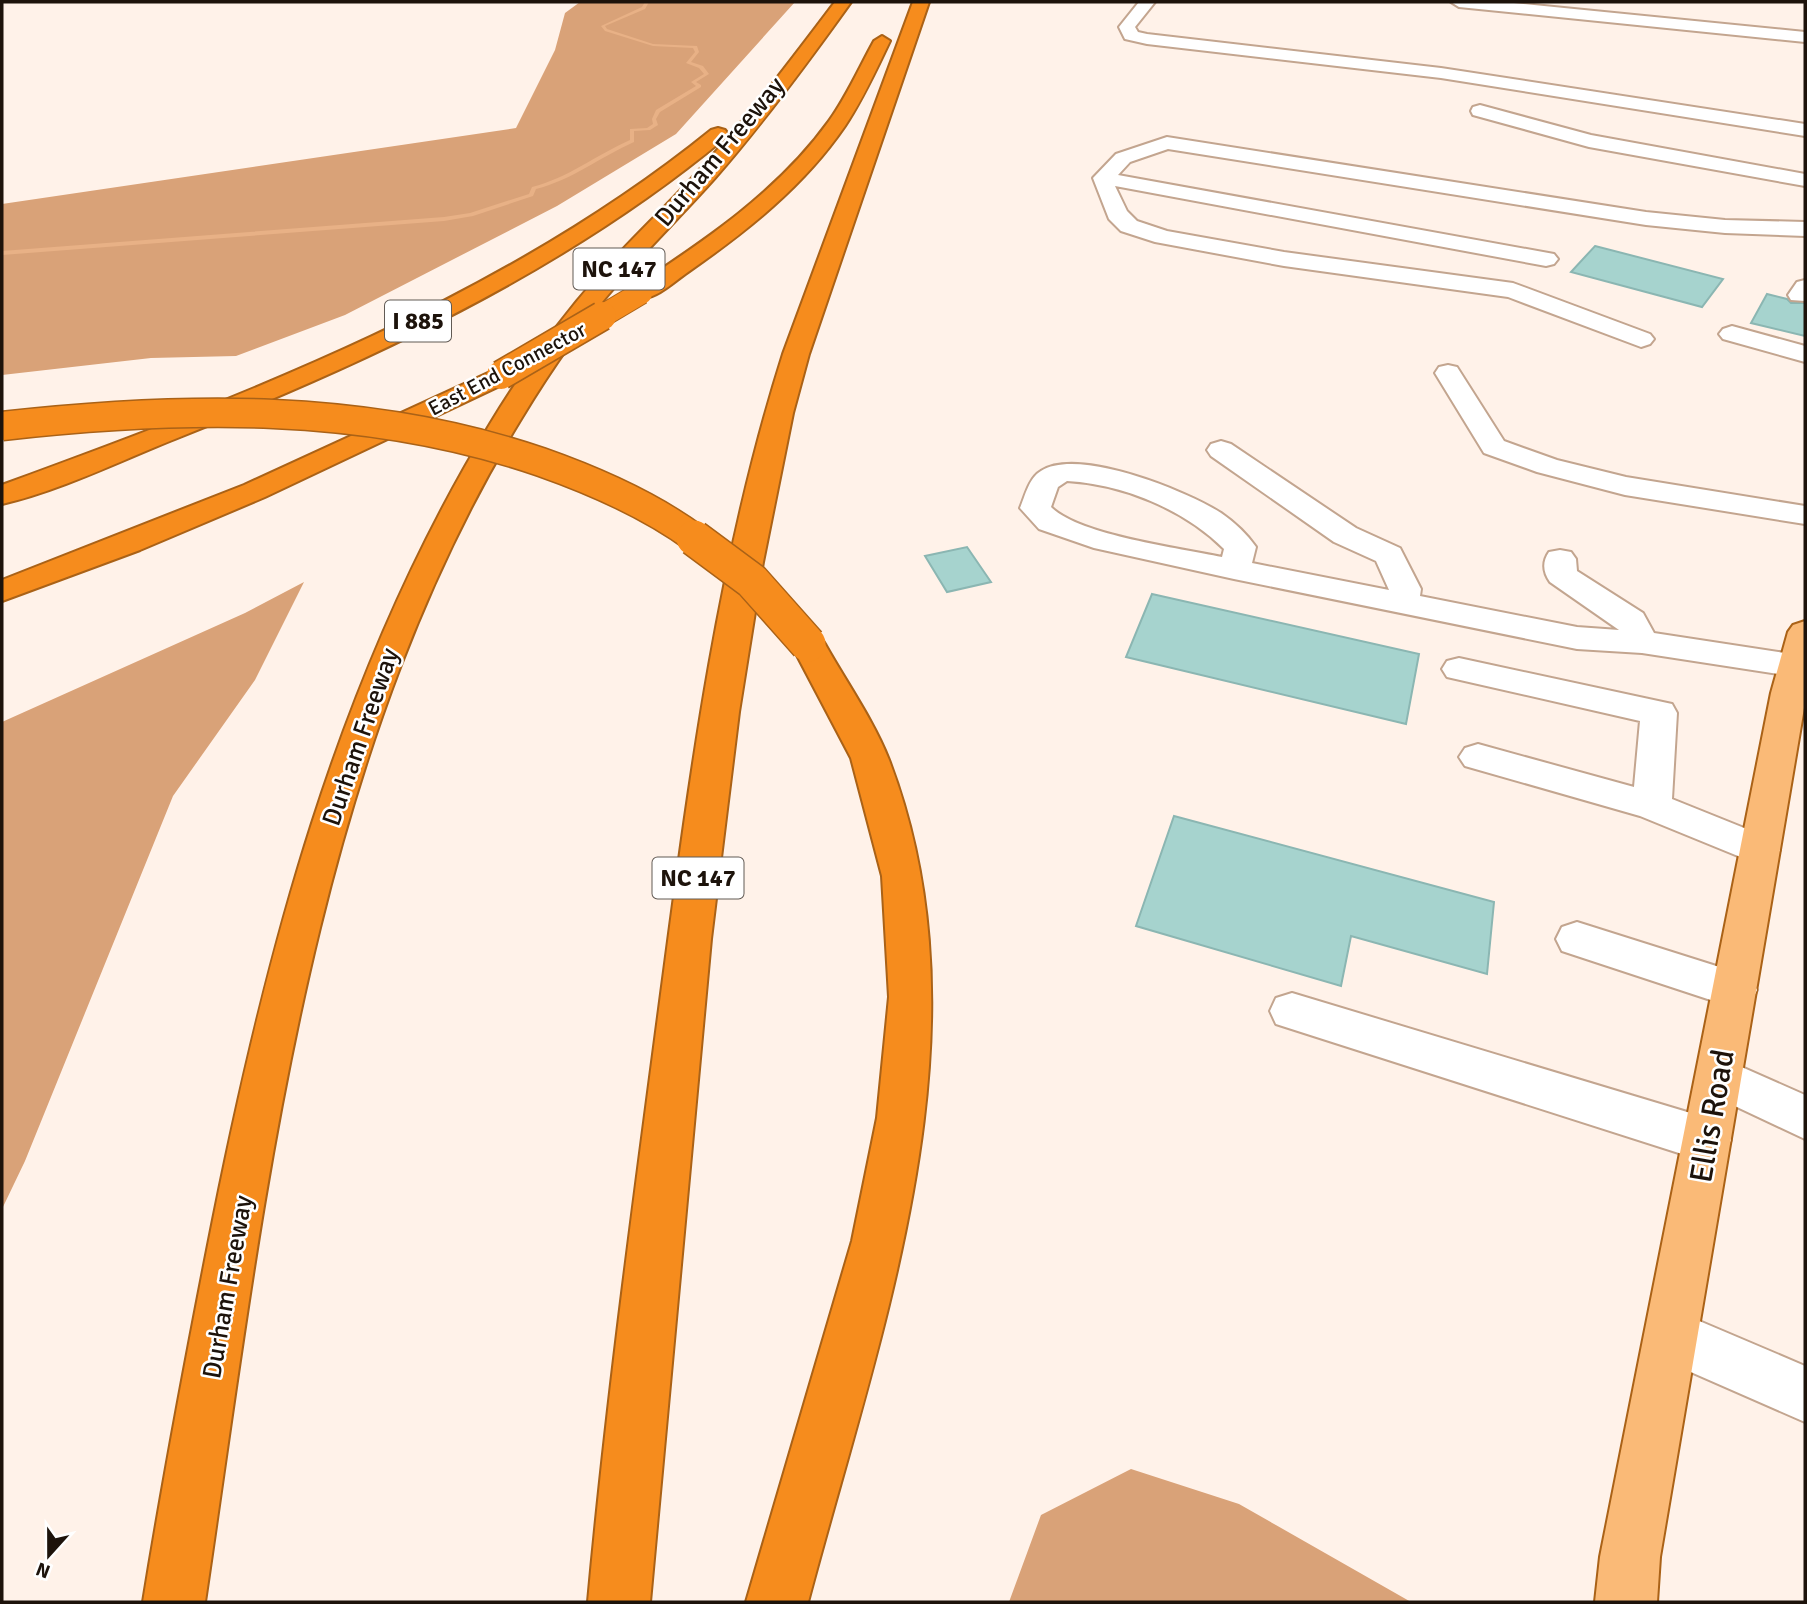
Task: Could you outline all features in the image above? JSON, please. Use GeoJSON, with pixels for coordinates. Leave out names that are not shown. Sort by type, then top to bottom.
{"type":"FeatureCollection","features":[{"type":"Feature","properties":{"kind":"highway","name":"Durham Freeway"},"geometry":{"type":"LineString","coordinates":[[174,1602],[269,1067],[330,825],[364,720],[399,630],[469,484],[538,371],[608,281],[707,174],[843,2]]}},
{"type":"Feature","properties":{"kind":"highway","name":"NC 147"},"geometry":{"type":"LineString","coordinates":[[619,1602],[635,1423],[691,930],[716,746],[759,500],[802,333],[843,223],[888,83],[921,2]]}},
{"type":"Feature","properties":{"kind":"highway","name":"East End Connector"},"geometry":{"type":"LineString","coordinates":[[2,591],[214,509],[298,473],[501,375],[641,293],[727,232],[806,162],[850,103],[889,26]]}},
{"type":"Feature","properties":{"kind":"highway","name":"I 885"},"geometry":{"type":"LineString","coordinates":[[2,495],[125,449],[269,390],[392,334],[495,282],[584,230],[655,184],[712,140],[790,70]]}},
{"type":"Feature","properties":{"kind":"highway"},"geometry":{"type":"LineString","coordinates":[[2,426],[143,413],[268,413],[359,420],[491,446],[609,489],[685,531],[752,581],[808,644],[837,686],[859,730],[878,778],[892,830],[908,929],[911,1037],[906,1093],[880,1230],[777,1602]]}},
{"type":"Feature","properties":{"kind":"main road","name":"Ellis Road"},"geometry":{"type":"LineString","coordinates":[[1626,1602],[1630,1557],[1760,850],[1802,655]]}},
{"type":"Feature","properties":{"kind":"street"},"geometry":{"type":"LineString","coordinates":[[1147,2],[1127,27],[1131,35],[1147,40],[1441,72],[1805,130]]}},
{"type":"Feature","properties":{"kind":"street"},"geometry":{"type":"LineString","coordinates":[[1459,2],[1704,19],[1805,23]]}},
{"type":"Feature","properties":{"kind":"street"},"geometry":{"type":"LineString","coordinates":[[1610,2],[1805,37]]}},
{"type":"Feature","properties":{"kind":"street"},"geometry":{"type":"LineString","coordinates":[[1618,101],[1631,96],[1663,98],[1805,114]]}},
{"type":"Feature","properties":{"kind":"street"},"geometry":{"type":"LineString","coordinates":[[1480,111],[1589,141],[1805,180]]}},
{"type":"Feature","properties":{"kind":"street"},"geometry":{"type":"LineString","coordinates":[[1641,339],[1513,290],[1284,259],[1163,237],[1129,226],[1117,214],[1103,184],[1104,178],[1123,158],[1167,143],[1489,192],[1595,213],[1702,227],[1805,229]]}},
{"type":"Feature","properties":{"kind":"street"},"geometry":{"type":"LineString","coordinates":[[1104,178],[1546,258]]}},
{"type":"Feature","properties":{"kind":"street"},"geometry":{"type":"LineString","coordinates":[[1513,290],[1595,213]]}},
{"type":"Feature","properties":{"kind":"street"},"geometry":{"type":"LineString","coordinates":[[1732,334],[1805,355]]}},
{"type":"Feature","properties":{"kind":"street"},"geometry":{"type":"LineString","coordinates":[[1448,373],[1494,447],[1547,466],[1625,486],[1805,515]]}},
{"type":"Feature","properties":{"kind":"street"},"geometry":{"type":"LineString","coordinates":[[1220,450],[1345,535],[1389,555],[1405,589],[1403,601]]}},
{"type":"Feature","properties":{"kind":"street"},"geometry":{"type":"LineString","coordinates":[[1234,569],[1240,547],[1208,519],[1136,485],[1071,473],[1055,474],[1045,482],[1035,508],[1050,523],[1105,541],[1234,569],[1577,638],[1802,655]]}},
{"type":"Feature","properties":{"kind":"street"},"geometry":{"type":"LineString","coordinates":[[1560,559],[1561,575],[1631,620],[1642,642]]}},
{"type":"Feature","properties":{"kind":"street"},"geometry":{"type":"LineString","coordinates":[[1459,669],[1659,713],[1652,806]]}},
{"type":"Feature","properties":{"kind":"street"},"geometry":{"type":"LineString","coordinates":[[1478,757],[1652,806],[1760,850]]}},
{"type":"Feature","properties":{"kind":"street"},"geometry":{"type":"LineString","coordinates":[[1577,939],[1735,990]]}},
{"type":"Feature","properties":{"kind":"street"},"geometry":{"type":"LineString","coordinates":[[1292,1012],[1707,1140]]}},
{"type":"Feature","properties":{"kind":"street"},"geometry":{"type":"LineString","coordinates":[[1719,1077],[1805,1118]]}},
{"type":"Feature","properties":{"kind":"street"},"geometry":{"type":"LineString","coordinates":[[1671,1336],[1805,1394]]}},
{"type":"Feature","properties":{"kind":"shaded area"},"geometry":{"type":"Polygon","coordinates":[[[580,2],[795,2],[676,134],[557,206],[345,315],[236,356],[151,358],[2,375],[2,204],[516,128],[555,50],[565,13],[580,2]]]}},
{"type":"Feature","properties":{"kind":"shaded area"},"geometry":{"type":"Polygon","coordinates":[[[304,582],[255,680],[173,796],[25,1161],[2,1209],[2,722],[245,613],[304,582]]]}},
{"type":"Feature","properties":{"kind":"shaded area"},"geometry":{"type":"Polygon","coordinates":[[[1131,1469],[1239,1504],[1411,1602],[1009,1602],[1041,1515],[1131,1469]]]}},
{"type":"Feature","properties":{"kind":"building"},"geometry":{"type":"Polygon","coordinates":[[[1595,246],[1723,279],[1702,307],[1571,272],[1595,246]]]}},
{"type":"Feature","properties":{"kind":"building"},"geometry":{"type":"Polygon","coordinates":[[[1767,294],[1787,299],[1791,303],[1805,303],[1805,336],[1751,323],[1767,294]]]}},
{"type":"Feature","properties":{"kind":"building"},"geometry":{"type":"Polygon","coordinates":[[[967,547],[991,582],[947,592],[925,556],[967,547]]]}},
{"type":"Feature","properties":{"kind":"building"},"geometry":{"type":"Polygon","coordinates":[[[1152,594],[1419,654],[1406,724],[1126,657],[1152,594]]]}},
{"type":"Feature","properties":{"kind":"building"},"geometry":{"type":"Polygon","coordinates":[[[1174,816],[1494,902],[1487,974],[1351,936],[1341,986],[1136,926],[1174,816]]]}},
{"type":"Feature","properties":{"kind":"waterway"},"geometry":{"type":"LineString","coordinates":[[2,253],[444,219],[471,215],[531,195],[534,188],[561,180],[632,141],[632,130],[648,129],[656,124],[654,119],[658,111],[699,86],[693,82],[707,74],[701,67],[688,63],[697,52],[695,47],[653,45],[606,30],[603,26],[644,8],[647,2]]}}]}
